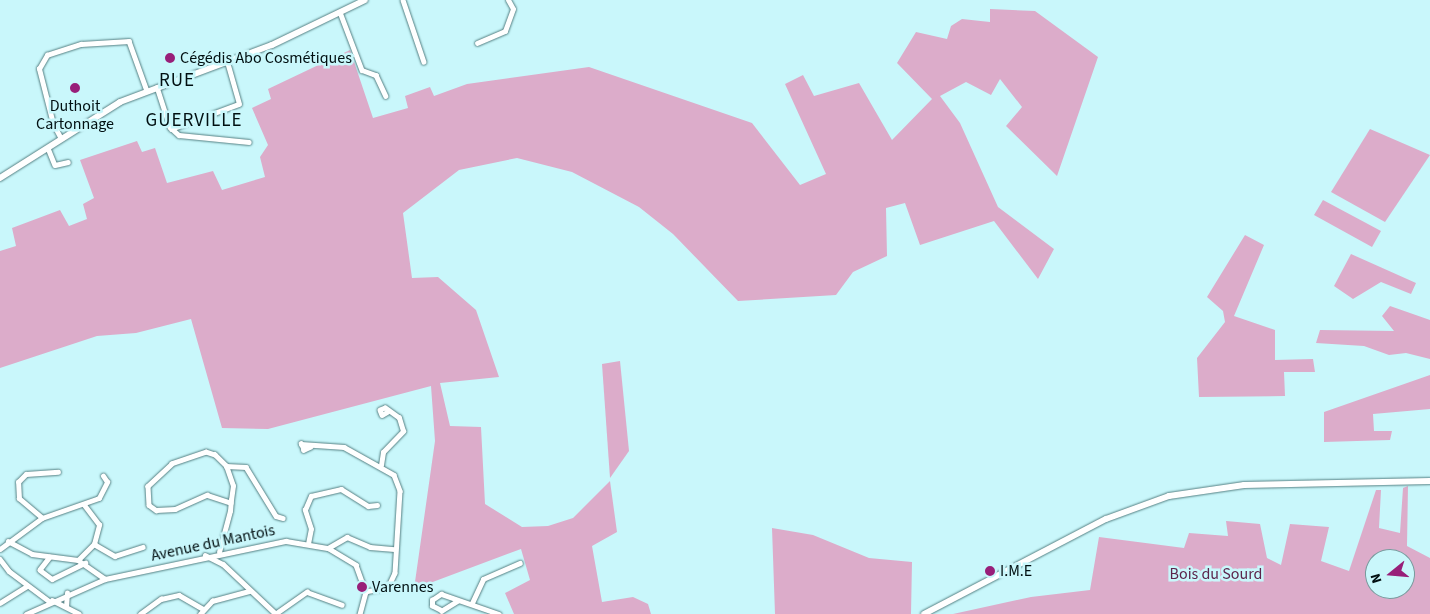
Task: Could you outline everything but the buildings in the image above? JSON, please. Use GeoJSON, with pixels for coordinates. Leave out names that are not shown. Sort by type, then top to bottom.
{"type":"FeatureCollection","features":[{"type":"Feature","properties":{"kind":"main road"},"geometry":{"type":"LineString","coordinates":[[0,178],[61,139],[147,91],[227,62],[365,0]]}},
{"type":"Feature","properties":{"kind":"main road"},"geometry":{"type":"LineString","coordinates":[[919,614],[1132,508],[1210,488],[1430,481]]}},
{"type":"Feature","properties":{"kind":"main road"},"geometry":{"type":"LineString","coordinates":[[924,614],[1055,545]]}},
{"type":"Feature","properties":{"kind":"street"},"geometry":{"type":"LineString","coordinates":[[403,0],[424,62]]}},
{"type":"Feature","properties":{"kind":"street"},"geometry":{"type":"LineString","coordinates":[[477,44],[505,31],[513,9],[508,0]]}},
{"type":"Feature","properties":{"kind":"street"},"geometry":{"type":"LineString","coordinates":[[340,12],[362,70],[376,75],[386,96]]}},
{"type":"Feature","properties":{"kind":"street"},"geometry":{"type":"LineString","coordinates":[[61,139],[53,124],[39,70],[46,55],[81,44],[129,41],[147,91]]}},
{"type":"Feature","properties":{"kind":"street"},"geometry":{"type":"LineString","coordinates":[[171,129],[239,104],[227,62]]}},
{"type":"Feature","properties":{"kind":"street"},"geometry":{"type":"LineString","coordinates":[[157,87],[171,129],[196,139],[249,142]]}},
{"type":"Feature","properties":{"kind":"street"},"geometry":{"type":"LineString","coordinates":[[48,148],[56,165],[68,162]]}},
{"type":"Feature","properties":{"kind":"street"},"geometry":{"type":"LineString","coordinates":[[381,465],[383,452],[403,431],[399,418],[387,412]]}},
{"type":"Feature","properties":{"kind":"street"},"geometry":{"type":"LineString","coordinates":[[311,447],[344,447],[381,465],[394,475],[400,491],[394,549],[393,582],[388,588],[366,592],[360,614]]}},
{"type":"Feature","properties":{"kind":"street"},"geometry":{"type":"LineString","coordinates":[[231,503],[206,495],[165,511],[149,505],[146,496],[156,475],[190,456],[206,452],[226,466],[246,467],[276,516],[283,518]]}},
{"type":"Feature","properties":{"kind":"street"},"geometry":{"type":"LineString","coordinates":[[223,564],[220,552],[233,486],[226,466]]}},
{"type":"Feature","properties":{"kind":"street"},"geometry":{"type":"LineString","coordinates":[[42,518],[19,499],[18,482],[26,474],[58,472]]}},
{"type":"Feature","properties":{"kind":"street"},"geometry":{"type":"LineString","coordinates":[[0,549],[8,541],[42,518],[84,505],[104,492],[103,476]]}},
{"type":"Feature","properties":{"kind":"street"},"geometry":{"type":"LineString","coordinates":[[308,544],[311,529],[305,510],[311,496],[341,489],[368,506],[377,505]]}},
{"type":"Feature","properties":{"kind":"street"},"geometry":{"type":"LineString","coordinates":[[78,560],[94,544],[99,526],[84,505]]}},
{"type":"Feature","properties":{"kind":"street"},"geometry":{"type":"LineString","coordinates":[[328,548],[347,537],[370,547],[394,549]]}},
{"type":"Feature","properties":{"kind":"street"},"geometry":{"type":"LineString","coordinates":[[8,541],[32,554],[78,560],[85,563],[105,579]]}},
{"type":"Feature","properties":{"kind":"street","name":"Avenue du Mantois"},"geometry":{"type":"LineString","coordinates":[[26,614],[51,600],[105,579],[265,542],[308,544],[328,548],[356,565],[366,592]]}},
{"type":"Feature","properties":{"kind":"street"},"geometry":{"type":"LineString","coordinates":[[94,544],[115,556],[142,547]]}},
{"type":"Feature","properties":{"kind":"street"},"geometry":{"type":"LineString","coordinates":[[205,555],[223,564],[276,614],[307,592],[342,605]]}},
{"type":"Feature","properties":{"kind":"street"},"geometry":{"type":"LineString","coordinates":[[50,557],[40,570],[52,579],[85,563]]}},
{"type":"Feature","properties":{"kind":"street"},"geometry":{"type":"LineString","coordinates":[[0,559],[27,586],[80,614]]}},
{"type":"Feature","properties":{"kind":"street"},"geometry":{"type":"LineString","coordinates":[[472,602],[483,579],[520,563]]}},
{"type":"Feature","properties":{"kind":"street"},"geometry":{"type":"LineString","coordinates":[[0,603],[27,586]]}},
{"type":"Feature","properties":{"kind":"street"},"geometry":{"type":"LineString","coordinates":[[200,614],[204,609],[222,597],[250,591]]}},
{"type":"Feature","properties":{"kind":"street"},"geometry":{"type":"LineString","coordinates":[[66,607],[67,593]]}},
{"type":"Feature","properties":{"kind":"street"},"geometry":{"type":"LineString","coordinates":[[458,601],[442,611],[432,606],[432,600],[441,594],[458,601],[472,602],[499,614]]}},
{"type":"Feature","properties":{"kind":"street"},"geometry":{"type":"LineString","coordinates":[[140,614],[160,599],[178,596],[204,609]]}},
{"type":"Feature","properties":{"kind":"green space"},"geometry":{"type":"Polygon","coordinates":[[[990,9],[1035,11],[1098,57],[1057,176],[1006,126],[1022,107],[1000,79],[991,95],[966,82],[940,96],[960,123],[998,207],[1054,249],[1038,279],[994,221],[920,245],[905,203],[886,208],[887,256],[853,272],[836,295],[738,301],[673,234],[639,207],[572,172],[517,158],[459,170],[403,213],[412,278],[438,277],[476,310],[499,377],[440,383],[450,426],[481,427],[485,504],[522,527],[548,526],[573,518],[610,481],[617,532],[592,546],[602,602],[633,597],[648,604],[651,614],[514,614],[505,593],[530,580],[521,549],[414,589],[435,441],[431,386],[268,429],[222,428],[191,319],[136,333],[97,336],[0,368],[0,251],[16,246],[12,228],[60,210],[69,226],[87,219],[83,204],[94,198],[80,160],[137,141],[142,152],[155,148],[167,183],[213,171],[222,190],[265,177],[260,157],[268,145],[252,108],[271,99],[268,89],[350,50],[373,118],[408,108],[405,96],[430,87],[434,96],[467,84],[589,67],[752,123],[800,185],[826,174],[785,84],[803,75],[814,96],[859,83],[892,140],[932,99],[897,63],[916,32],[947,39],[951,26],[962,19],[990,22],[990,9]]]}},
{"type":"Feature","properties":{"kind":"green space"},"geometry":{"type":"Polygon","coordinates":[[[1370,129],[1430,155],[1385,222],[1331,192],[1370,129]]]}},
{"type":"Feature","properties":{"kind":"green space"},"geometry":{"type":"Polygon","coordinates":[[[1323,200],[1381,231],[1372,247],[1314,215],[1323,200]]]}},
{"type":"Feature","properties":{"kind":"green space"},"geometry":{"type":"Polygon","coordinates":[[[1245,235],[1264,245],[1234,316],[1275,330],[1275,360],[1313,359],[1315,372],[1284,372],[1285,396],[1199,397],[1197,358],[1225,322],[1223,311],[1207,297],[1245,235]]]}},
{"type":"Feature","properties":{"kind":"green space"},"geometry":{"type":"Polygon","coordinates":[[[1351,254],[1416,283],[1411,294],[1381,282],[1353,299],[1334,286],[1351,254]]]}},
{"type":"Feature","properties":{"kind":"green space"},"geometry":{"type":"Polygon","coordinates":[[[1390,306],[1430,320],[1430,359],[1406,353],[1389,355],[1364,346],[1316,343],[1320,330],[1394,331],[1382,316],[1390,306]]]}},
{"type":"Feature","properties":{"kind":"green space"},"geometry":{"type":"Polygon","coordinates":[[[620,361],[629,451],[610,478],[602,364],[620,361]]]}},
{"type":"Feature","properties":{"kind":"green space"},"geometry":{"type":"Polygon","coordinates":[[[1430,375],[1430,409],[1373,414],[1374,431],[1392,431],[1390,440],[1324,442],[1324,412],[1430,375]]]}},
{"type":"Feature","properties":{"kind":"green space","name":"Bois du Sourd"},"geometry":{"type":"Polygon","coordinates":[[[1408,486],[1407,546],[1413,549],[1365,549],[1365,599],[1415,599],[1415,550],[1430,558],[1430,614],[953,614],[1031,597],[1090,590],[1099,537],[1184,548],[1189,533],[1228,536],[1226,521],[1260,524],[1267,558],[1281,565],[1290,524],[1329,527],[1321,561],[1349,571],[1376,490],[1381,490],[1379,528],[1400,533],[1403,488],[1408,486]]]}},
{"type":"Feature","properties":{"kind":"green space"},"geometry":{"type":"Polygon","coordinates":[[[772,528],[813,535],[869,558],[912,562],[911,614],[775,614],[772,528]]]}},
{"type":"Feature","properties":{"kind":"place","name":"Cégédis Abo Cosmétiques"},"geometry":{"type":"Point","coordinates":[170,58]}},
{"type":"Feature","properties":{"kind":"place","name":"Duthoit Cartonnage"},"geometry":{"type":"Point","coordinates":[75,88]}},
{"type":"Feature","properties":{"kind":"place","name":"I.M.E"},"geometry":{"type":"Point","coordinates":[990,571]}},
{"type":"Feature","properties":{"kind":"place","name":"Varennes"},"geometry":{"type":"Point","coordinates":[362,587]}},
{"type":"Feature","properties":{"kind":"district","name":"RUE"},"geometry":{"type":"Point","coordinates":[177,81]}},
{"type":"Feature","properties":{"kind":"district","name":"GUERVILLE"},"geometry":{"type":"Point","coordinates":[194,121]}}]}
